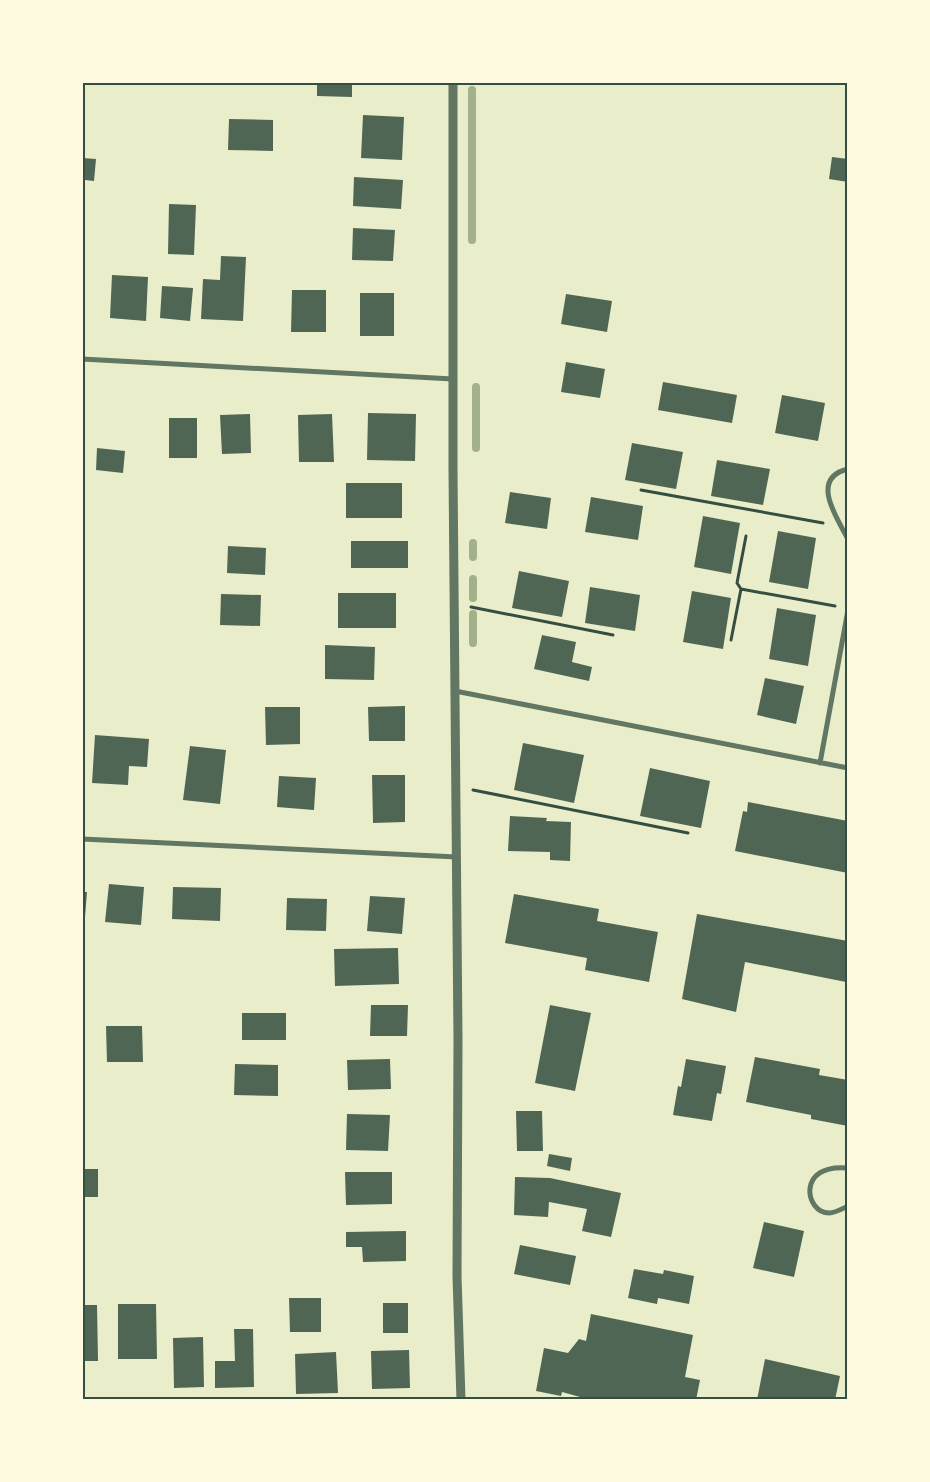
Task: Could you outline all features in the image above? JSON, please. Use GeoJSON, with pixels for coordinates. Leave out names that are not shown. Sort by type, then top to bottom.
{"type":"FeatureCollection","features":[{"type":"Feature","properties":{"kind":"street"},"geometry":{"type":"LineString","coordinates":[[454,82],[453,379],[458,1040],[457,1276],[461,1400]]}},
{"type":"Feature","properties":{"kind":"street"},"geometry":{"type":"LineString","coordinates":[[82,359],[453,379]]}},
{"type":"Feature","properties":{"kind":"street"},"geometry":{"type":"LineString","coordinates":[[848,469],[837,472],[831,479],[828,489],[829,500],[848,539]]}},
{"type":"Feature","properties":{"kind":"street"},"geometry":{"type":"LineString","coordinates":[[820,763],[848,610]]}},
{"type":"Feature","properties":{"kind":"street"},"geometry":{"type":"LineString","coordinates":[[455,691],[848,768]]}},
{"type":"Feature","properties":{"kind":"street"},"geometry":{"type":"LineString","coordinates":[[82,839],[457,857]]}},
{"type":"Feature","properties":{"kind":"street"},"geometry":{"type":"LineString","coordinates":[[848,1168],[834,1167],[823,1170],[813,1178],[809,1188],[810,1197],[815,1206],[822,1211],[829,1213],[848,1206]]}},
{"type":"Feature","properties":{"kind":"path"},"geometry":{"type":"LineString","coordinates":[[641,490],[841,526]]}},
{"type":"Feature","properties":{"kind":"path"},"geometry":{"type":"LineString","coordinates":[[731,640],[740,589],[737,583],[746,536]]}},
{"type":"Feature","properties":{"kind":"path"},"geometry":{"type":"LineString","coordinates":[[740,589],[838,607]]}},
{"type":"Feature","properties":{"kind":"path"},"geometry":{"type":"LineString","coordinates":[[454,606],[467,606],[613,635]]}},
{"type":"Feature","properties":{"kind":"path"},"geometry":{"type":"LineString","coordinates":[[455,787],[688,833]]}},
{"type":"Feature","properties":{"kind":"building"},"geometry":{"type":"Polygon","coordinates":[[[317,82],[352,82],[352,97],[317,96],[317,82]]]}},
{"type":"Feature","properties":{"kind":"building"},"geometry":{"type":"Polygon","coordinates":[[[363,115],[404,117],[402,160],[361,158],[363,115]]]}},
{"type":"Feature","properties":{"kind":"building"},"geometry":{"type":"Polygon","coordinates":[[[229,119],[273,120],[273,151],[228,150],[229,119]]]}},
{"type":"Feature","properties":{"kind":"building"},"geometry":{"type":"Polygon","coordinates":[[[832,157],[848,159],[848,182],[829,179],[832,157]]]}},
{"type":"Feature","properties":{"kind":"building"},"geometry":{"type":"Polygon","coordinates":[[[82,158],[96,159],[94,181],[85,180],[84,190],[82,158]]]}},
{"type":"Feature","properties":{"kind":"building"},"geometry":{"type":"Polygon","coordinates":[[[354,177],[403,180],[401,209],[353,206],[354,177]]]}},
{"type":"Feature","properties":{"kind":"building"},"geometry":{"type":"Polygon","coordinates":[[[169,204],[196,205],[194,255],[168,254],[169,204]]]}},
{"type":"Feature","properties":{"kind":"building"},"geometry":{"type":"Polygon","coordinates":[[[353,228],[395,230],[393,261],[352,260],[353,228]]]}},
{"type":"Feature","properties":{"kind":"building"},"geometry":{"type":"Polygon","coordinates":[[[221,256],[246,257],[243,321],[201,319],[203,279],[220,280],[221,256]]]}},
{"type":"Feature","properties":{"kind":"building"},"geometry":{"type":"Polygon","coordinates":[[[112,275],[148,277],[146,321],[110,318],[112,275]]]}},
{"type":"Feature","properties":{"kind":"building"},"geometry":{"type":"Polygon","coordinates":[[[162,286],[193,288],[190,321],[160,318],[162,286]]]}},
{"type":"Feature","properties":{"kind":"building"},"geometry":{"type":"Polygon","coordinates":[[[292,290],[326,290],[326,332],[291,332],[292,290]]]}},
{"type":"Feature","properties":{"kind":"building"},"geometry":{"type":"Polygon","coordinates":[[[360,293],[394,293],[394,336],[360,336],[360,293]]]}},
{"type":"Feature","properties":{"kind":"building"},"geometry":{"type":"Polygon","coordinates":[[[566,294],[612,301],[607,332],[561,324],[566,294]]]}},
{"type":"Feature","properties":{"kind":"building"},"geometry":{"type":"Polygon","coordinates":[[[566,362],[605,369],[600,398],[561,392],[566,362]]]}},
{"type":"Feature","properties":{"kind":"building"},"geometry":{"type":"Polygon","coordinates":[[[663,382],[737,395],[732,423],[658,410],[663,382]]]}},
{"type":"Feature","properties":{"kind":"building"},"geometry":{"type":"Polygon","coordinates":[[[782,395],[825,403],[818,441],[775,433],[782,395]]]}},
{"type":"Feature","properties":{"kind":"building"},"geometry":{"type":"Polygon","coordinates":[[[368,413],[416,414],[415,461],[367,460],[368,413]]]}},
{"type":"Feature","properties":{"kind":"building"},"geometry":{"type":"Polygon","coordinates":[[[250,414],[251,453],[222,454],[220,415],[250,414]]]}},
{"type":"Feature","properties":{"kind":"building"},"geometry":{"type":"Polygon","coordinates":[[[332,414],[334,462],[299,462],[298,415],[332,414]]]}},
{"type":"Feature","properties":{"kind":"building"},"geometry":{"type":"Polygon","coordinates":[[[169,418],[197,418],[197,458],[169,458],[169,418]]]}},
{"type":"Feature","properties":{"kind":"building"},"geometry":{"type":"Polygon","coordinates":[[[632,443],[683,452],[676,489],[625,480],[632,443]]]}},
{"type":"Feature","properties":{"kind":"building"},"geometry":{"type":"Polygon","coordinates":[[[97,448],[125,451],[123,473],[96,470],[97,448]]]}},
{"type":"Feature","properties":{"kind":"building"},"geometry":{"type":"Polygon","coordinates":[[[717,460],[770,469],[763,505],[711,496],[717,460]]]}},
{"type":"Feature","properties":{"kind":"building"},"geometry":{"type":"Polygon","coordinates":[[[346,483],[402,483],[402,518],[346,518],[346,483]]]}},
{"type":"Feature","properties":{"kind":"building"},"geometry":{"type":"Polygon","coordinates":[[[510,492],[551,498],[547,529],[505,523],[510,492]]]}},
{"type":"Feature","properties":{"kind":"building"},"geometry":{"type":"Polygon","coordinates":[[[591,497],[643,506],[638,540],[585,532],[591,497]]]}},
{"type":"Feature","properties":{"kind":"building"},"geometry":{"type":"Polygon","coordinates":[[[703,516],[740,523],[731,574],[694,567],[703,516]]]}},
{"type":"Feature","properties":{"kind":"building"},"geometry":{"type":"Polygon","coordinates":[[[778,531],[816,538],[808,589],[769,582],[778,531]]]}},
{"type":"Feature","properties":{"kind":"building"},"geometry":{"type":"Polygon","coordinates":[[[351,541],[408,541],[408,568],[351,568],[351,541]]]}},
{"type":"Feature","properties":{"kind":"building"},"geometry":{"type":"Polygon","coordinates":[[[228,546],[266,548],[265,575],[227,573],[228,546]]]}},
{"type":"Feature","properties":{"kind":"building"},"geometry":{"type":"Polygon","coordinates":[[[519,571],[569,581],[562,617],[512,608],[519,571]]]}},
{"type":"Feature","properties":{"kind":"building"},"geometry":{"type":"Polygon","coordinates":[[[590,587],[640,595],[635,631],[585,623],[590,587]]]}},
{"type":"Feature","properties":{"kind":"building"},"geometry":{"type":"Polygon","coordinates":[[[692,591],[731,598],[723,649],[683,642],[692,591]]]}},
{"type":"Feature","properties":{"kind":"building"},"geometry":{"type":"Polygon","coordinates":[[[338,593],[396,593],[396,628],[338,628],[338,593]]]}},
{"type":"Feature","properties":{"kind":"building"},"geometry":{"type":"Polygon","coordinates":[[[221,594],[261,595],[260,626],[220,625],[221,594]]]}},
{"type":"Feature","properties":{"kind":"building"},"geometry":{"type":"Polygon","coordinates":[[[777,608],[816,615],[808,666],[769,659],[777,608]]]}},
{"type":"Feature","properties":{"kind":"building"},"geometry":{"type":"Polygon","coordinates":[[[542,635],[576,642],[572,662],[592,667],[589,681],[534,669],[542,635]]]}},
{"type":"Feature","properties":{"kind":"building"},"geometry":{"type":"Polygon","coordinates":[[[325,645],[375,647],[374,680],[325,679],[325,645]]]}},
{"type":"Feature","properties":{"kind":"building"},"geometry":{"type":"Polygon","coordinates":[[[765,678],[804,686],[796,724],[757,715],[765,678]]]}},
{"type":"Feature","properties":{"kind":"building"},"geometry":{"type":"Polygon","coordinates":[[[405,706],[405,741],[369,741],[368,707],[405,706]]]}},
{"type":"Feature","properties":{"kind":"building"},"geometry":{"type":"Polygon","coordinates":[[[265,707],[300,707],[300,744],[266,745],[265,707]]]}},
{"type":"Feature","properties":{"kind":"building"},"geometry":{"type":"Polygon","coordinates":[[[95,735],[149,739],[147,767],[129,766],[128,785],[92,783],[95,735]]]}},
{"type":"Feature","properties":{"kind":"building"},"geometry":{"type":"Polygon","coordinates":[[[523,743],[584,755],[574,803],[514,790],[523,743]]]}},
{"type":"Feature","properties":{"kind":"building"},"geometry":{"type":"Polygon","coordinates":[[[190,746],[226,750],[220,804],[183,800],[190,746]]]}},
{"type":"Feature","properties":{"kind":"building"},"geometry":{"type":"Polygon","coordinates":[[[650,768],[710,781],[701,828],[640,816],[650,768]]]}},
{"type":"Feature","properties":{"kind":"building"},"geometry":{"type":"Polygon","coordinates":[[[372,775],[405,775],[405,822],[373,823],[372,775]]]}},
{"type":"Feature","properties":{"kind":"building"},"geometry":{"type":"Polygon","coordinates":[[[279,776],[316,778],[314,810],[277,807],[279,776]]]}},
{"type":"Feature","properties":{"kind":"building"},"geometry":{"type":"Polygon","coordinates":[[[748,802],[848,821],[848,873],[735,851],[743,811],[747,812],[748,802]]]}},
{"type":"Feature","properties":{"kind":"building"},"geometry":{"type":"Polygon","coordinates":[[[510,816],[547,818],[546,821],[571,822],[570,861],[550,860],[550,852],[508,851],[510,816]]]}},
{"type":"Feature","properties":{"kind":"building"},"geometry":{"type":"Polygon","coordinates":[[[109,884],[144,887],[141,925],[105,922],[109,884]]]}},
{"type":"Feature","properties":{"kind":"building"},"geometry":{"type":"Polygon","coordinates":[[[173,887],[221,888],[220,921],[172,919],[173,887]]]}},
{"type":"Feature","properties":{"kind":"building"},"geometry":{"type":"Polygon","coordinates":[[[82,892],[87,892],[84,930],[82,930],[82,892]]]}},
{"type":"Feature","properties":{"kind":"building"},"geometry":{"type":"Polygon","coordinates":[[[514,894],[599,909],[597,921],[658,932],[649,982],[585,970],[587,958],[505,943],[514,894]]]}},
{"type":"Feature","properties":{"kind":"building"},"geometry":{"type":"Polygon","coordinates":[[[370,896],[405,898],[402,934],[367,931],[370,896]]]}},
{"type":"Feature","properties":{"kind":"building"},"geometry":{"type":"Polygon","coordinates":[[[287,898],[327,899],[326,931],[286,930],[287,898]]]}},
{"type":"Feature","properties":{"kind":"building"},"geometry":{"type":"Polygon","coordinates":[[[697,914],[848,941],[846,982],[745,962],[736,1012],[682,999],[697,914]]]}},
{"type":"Feature","properties":{"kind":"building"},"geometry":{"type":"Polygon","coordinates":[[[398,948],[399,984],[335,986],[334,949],[398,948]]]}},
{"type":"Feature","properties":{"kind":"building"},"geometry":{"type":"Polygon","coordinates":[[[371,1005],[408,1005],[407,1036],[370,1036],[371,1005]]]}},
{"type":"Feature","properties":{"kind":"building"},"geometry":{"type":"Polygon","coordinates":[[[550,1005],[591,1013],[575,1091],[535,1083],[550,1005]]]}},
{"type":"Feature","properties":{"kind":"building"},"geometry":{"type":"Polygon","coordinates":[[[242,1013],[286,1013],[286,1040],[242,1040],[242,1013]]]}},
{"type":"Feature","properties":{"kind":"building"},"geometry":{"type":"Polygon","coordinates":[[[106,1026],[142,1026],[143,1062],[107,1062],[106,1026]]]}},
{"type":"Feature","properties":{"kind":"building"},"geometry":{"type":"Polygon","coordinates":[[[755,1057],[820,1069],[819,1075],[848,1080],[848,1126],[811,1119],[811,1115],[746,1102],[755,1057]]]}},
{"type":"Feature","properties":{"kind":"building"},"geometry":{"type":"Polygon","coordinates":[[[390,1059],[391,1089],[348,1090],[347,1060],[390,1059]]]}},
{"type":"Feature","properties":{"kind":"building"},"geometry":{"type":"Polygon","coordinates":[[[686,1059],[726,1066],[721,1094],[717,1093],[712,1121],[673,1115],[678,1086],[681,1087],[686,1059]]]}},
{"type":"Feature","properties":{"kind":"building"},"geometry":{"type":"Polygon","coordinates":[[[235,1064],[278,1065],[278,1096],[234,1095],[235,1064]]]}},
{"type":"Feature","properties":{"kind":"building"},"geometry":{"type":"Polygon","coordinates":[[[516,1111],[542,1111],[543,1151],[517,1151],[516,1111]]]}},
{"type":"Feature","properties":{"kind":"building"},"geometry":{"type":"Polygon","coordinates":[[[347,1114],[390,1115],[388,1151],[346,1150],[347,1114]]]}},
{"type":"Feature","properties":{"kind":"building"},"geometry":{"type":"Polygon","coordinates":[[[549,1154],[572,1158],[570,1171],[547,1166],[549,1154]]]}},
{"type":"Feature","properties":{"kind":"building"},"geometry":{"type":"Polygon","coordinates":[[[82,1169],[98,1169],[98,1197],[82,1197],[82,1169]]]}},
{"type":"Feature","properties":{"kind":"building"},"geometry":{"type":"Polygon","coordinates":[[[345,1172],[392,1172],[392,1204],[346,1205],[345,1172]]]}},
{"type":"Feature","properties":{"kind":"building"},"geometry":{"type":"Polygon","coordinates":[[[515,1177],[550,1178],[621,1193],[611,1237],[582,1231],[587,1209],[549,1202],[548,1217],[514,1215],[515,1177]]]}},
{"type":"Feature","properties":{"kind":"building"},"geometry":{"type":"Polygon","coordinates":[[[764,1222],[804,1231],[794,1277],[753,1268],[764,1222]]]}},
{"type":"Feature","properties":{"kind":"building"},"geometry":{"type":"Polygon","coordinates":[[[406,1231],[406,1261],[363,1262],[362,1247],[346,1247],[346,1232],[406,1231]]]}},
{"type":"Feature","properties":{"kind":"building"},"geometry":{"type":"Polygon","coordinates":[[[520,1245],[576,1256],[570,1285],[514,1274],[520,1245]]]}},
{"type":"Feature","properties":{"kind":"building"},"geometry":{"type":"Polygon","coordinates":[[[634,1269],[663,1274],[664,1270],[694,1276],[689,1304],[658,1298],[657,1304],[628,1298],[634,1269]]]}},
{"type":"Feature","properties":{"kind":"building"},"geometry":{"type":"Polygon","coordinates":[[[289,1298],[321,1298],[321,1332],[290,1332],[289,1298]]]}},
{"type":"Feature","properties":{"kind":"building"},"geometry":{"type":"Polygon","coordinates":[[[383,1303],[408,1303],[408,1333],[383,1333],[383,1303]]]}},
{"type":"Feature","properties":{"kind":"building"},"geometry":{"type":"Polygon","coordinates":[[[118,1304],[156,1304],[157,1359],[118,1359],[118,1304]]]}},
{"type":"Feature","properties":{"kind":"building"},"geometry":{"type":"Polygon","coordinates":[[[82,1305],[97,1305],[98,1361],[82,1361],[82,1305]]]}},
{"type":"Feature","properties":{"kind":"building"},"geometry":{"type":"Polygon","coordinates":[[[591,1314],[693,1335],[685,1377],[700,1380],[696,1400],[591,1400],[562,1392],[561,1396],[536,1391],[544,1348],[568,1353],[579,1339],[586,1341],[591,1314]]]}},
{"type":"Feature","properties":{"kind":"building"},"geometry":{"type":"Polygon","coordinates":[[[234,1329],[253,1329],[254,1387],[215,1388],[215,1361],[235,1361],[234,1329]]]}},
{"type":"Feature","properties":{"kind":"building"},"geometry":{"type":"Polygon","coordinates":[[[203,1337],[204,1387],[174,1388],[173,1338],[203,1337]]]}},
{"type":"Feature","properties":{"kind":"building"},"geometry":{"type":"Polygon","coordinates":[[[409,1350],[410,1388],[372,1389],[371,1351],[409,1350]]]}},
{"type":"Feature","properties":{"kind":"building"},"geometry":{"type":"Polygon","coordinates":[[[336,1352],[338,1393],[296,1394],[295,1354],[336,1352]]]}},
{"type":"Feature","properties":{"kind":"building"},"geometry":{"type":"Polygon","coordinates":[[[765,1359],[840,1376],[835,1400],[757,1400],[765,1359]]]}},
{"type":"Feature","properties":{"kind":"waterway"},"geometry":{"type":"LineString","coordinates":[[472,90],[472,240]]}},
{"type":"Feature","properties":{"kind":"waterway"},"geometry":{"type":"LineString","coordinates":[[476,387],[476,448]]}},
{"type":"Feature","properties":{"kind":"waterway"},"geometry":{"type":"LineString","coordinates":[[473,543],[473,557]]}},
{"type":"Feature","properties":{"kind":"waterway"},"geometry":{"type":"LineString","coordinates":[[473,579],[473,598]]}},
{"type":"Feature","properties":{"kind":"waterway"},"geometry":{"type":"LineString","coordinates":[[473,614],[473,643]]}}]}
